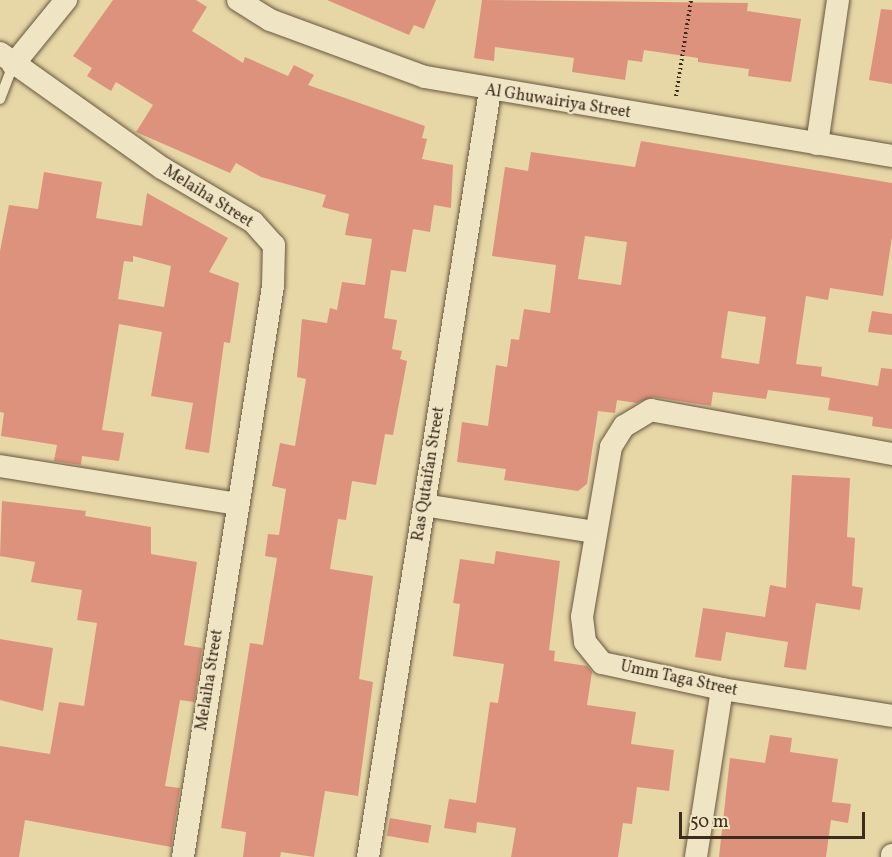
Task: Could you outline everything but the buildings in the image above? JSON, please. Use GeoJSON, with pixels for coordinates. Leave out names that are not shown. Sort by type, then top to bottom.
{"type":"FeatureCollection","features":[{"type":"Feature","properties":{"kind":"street"},"geometry":{"type":"LineString","coordinates":[[6,59],[66,0]]}},
{"type":"Feature","properties":{"kind":"street","name":"Al Ghuwairiya Street"},"geometry":{"type":"LineString","coordinates":[[238,0],[270,20],[425,77],[490,92],[892,156]]}},
{"type":"Feature","properties":{"kind":"street"},"geometry":{"type":"LineString","coordinates":[[818,144],[838,0]]}},
{"type":"Feature","properties":{"kind":"street","name":"Melaiha Street"},"geometry":{"type":"LineString","coordinates":[[6,59],[162,168],[253,222],[274,245],[273,286],[183,857]]}},
{"type":"Feature","properties":{"kind":"street","name":"Ras Qutaifan Street"},"geometry":{"type":"LineString","coordinates":[[368,857],[490,92]]}},
{"type":"Feature","properties":{"kind":"street","name":"Umm Taga Street"},"geometry":{"type":"LineString","coordinates":[[892,454],[651,410],[624,426],[611,447],[594,532],[582,617],[585,642],[602,663],[722,689],[892,716]]}},
{"type":"Feature","properties":{"kind":"street"},"geometry":{"type":"LineString","coordinates":[[0,466],[237,504]]}},
{"type":"Feature","properties":{"kind":"street"},"geometry":{"type":"LineString","coordinates":[[424,505],[594,532]]}},
{"type":"Feature","properties":{"kind":"street"},"geometry":{"type":"LineString","coordinates":[[696,857],[722,689]]}},
{"type":"Feature","properties":{"kind":"lane"},"geometry":{"type":"LineString","coordinates":[[0,99],[6,59]]}},
{"type":"Feature","properties":{"kind":"path"},"geometry":{"type":"LineString","coordinates":[[672,121],[691,0]]}}]}
